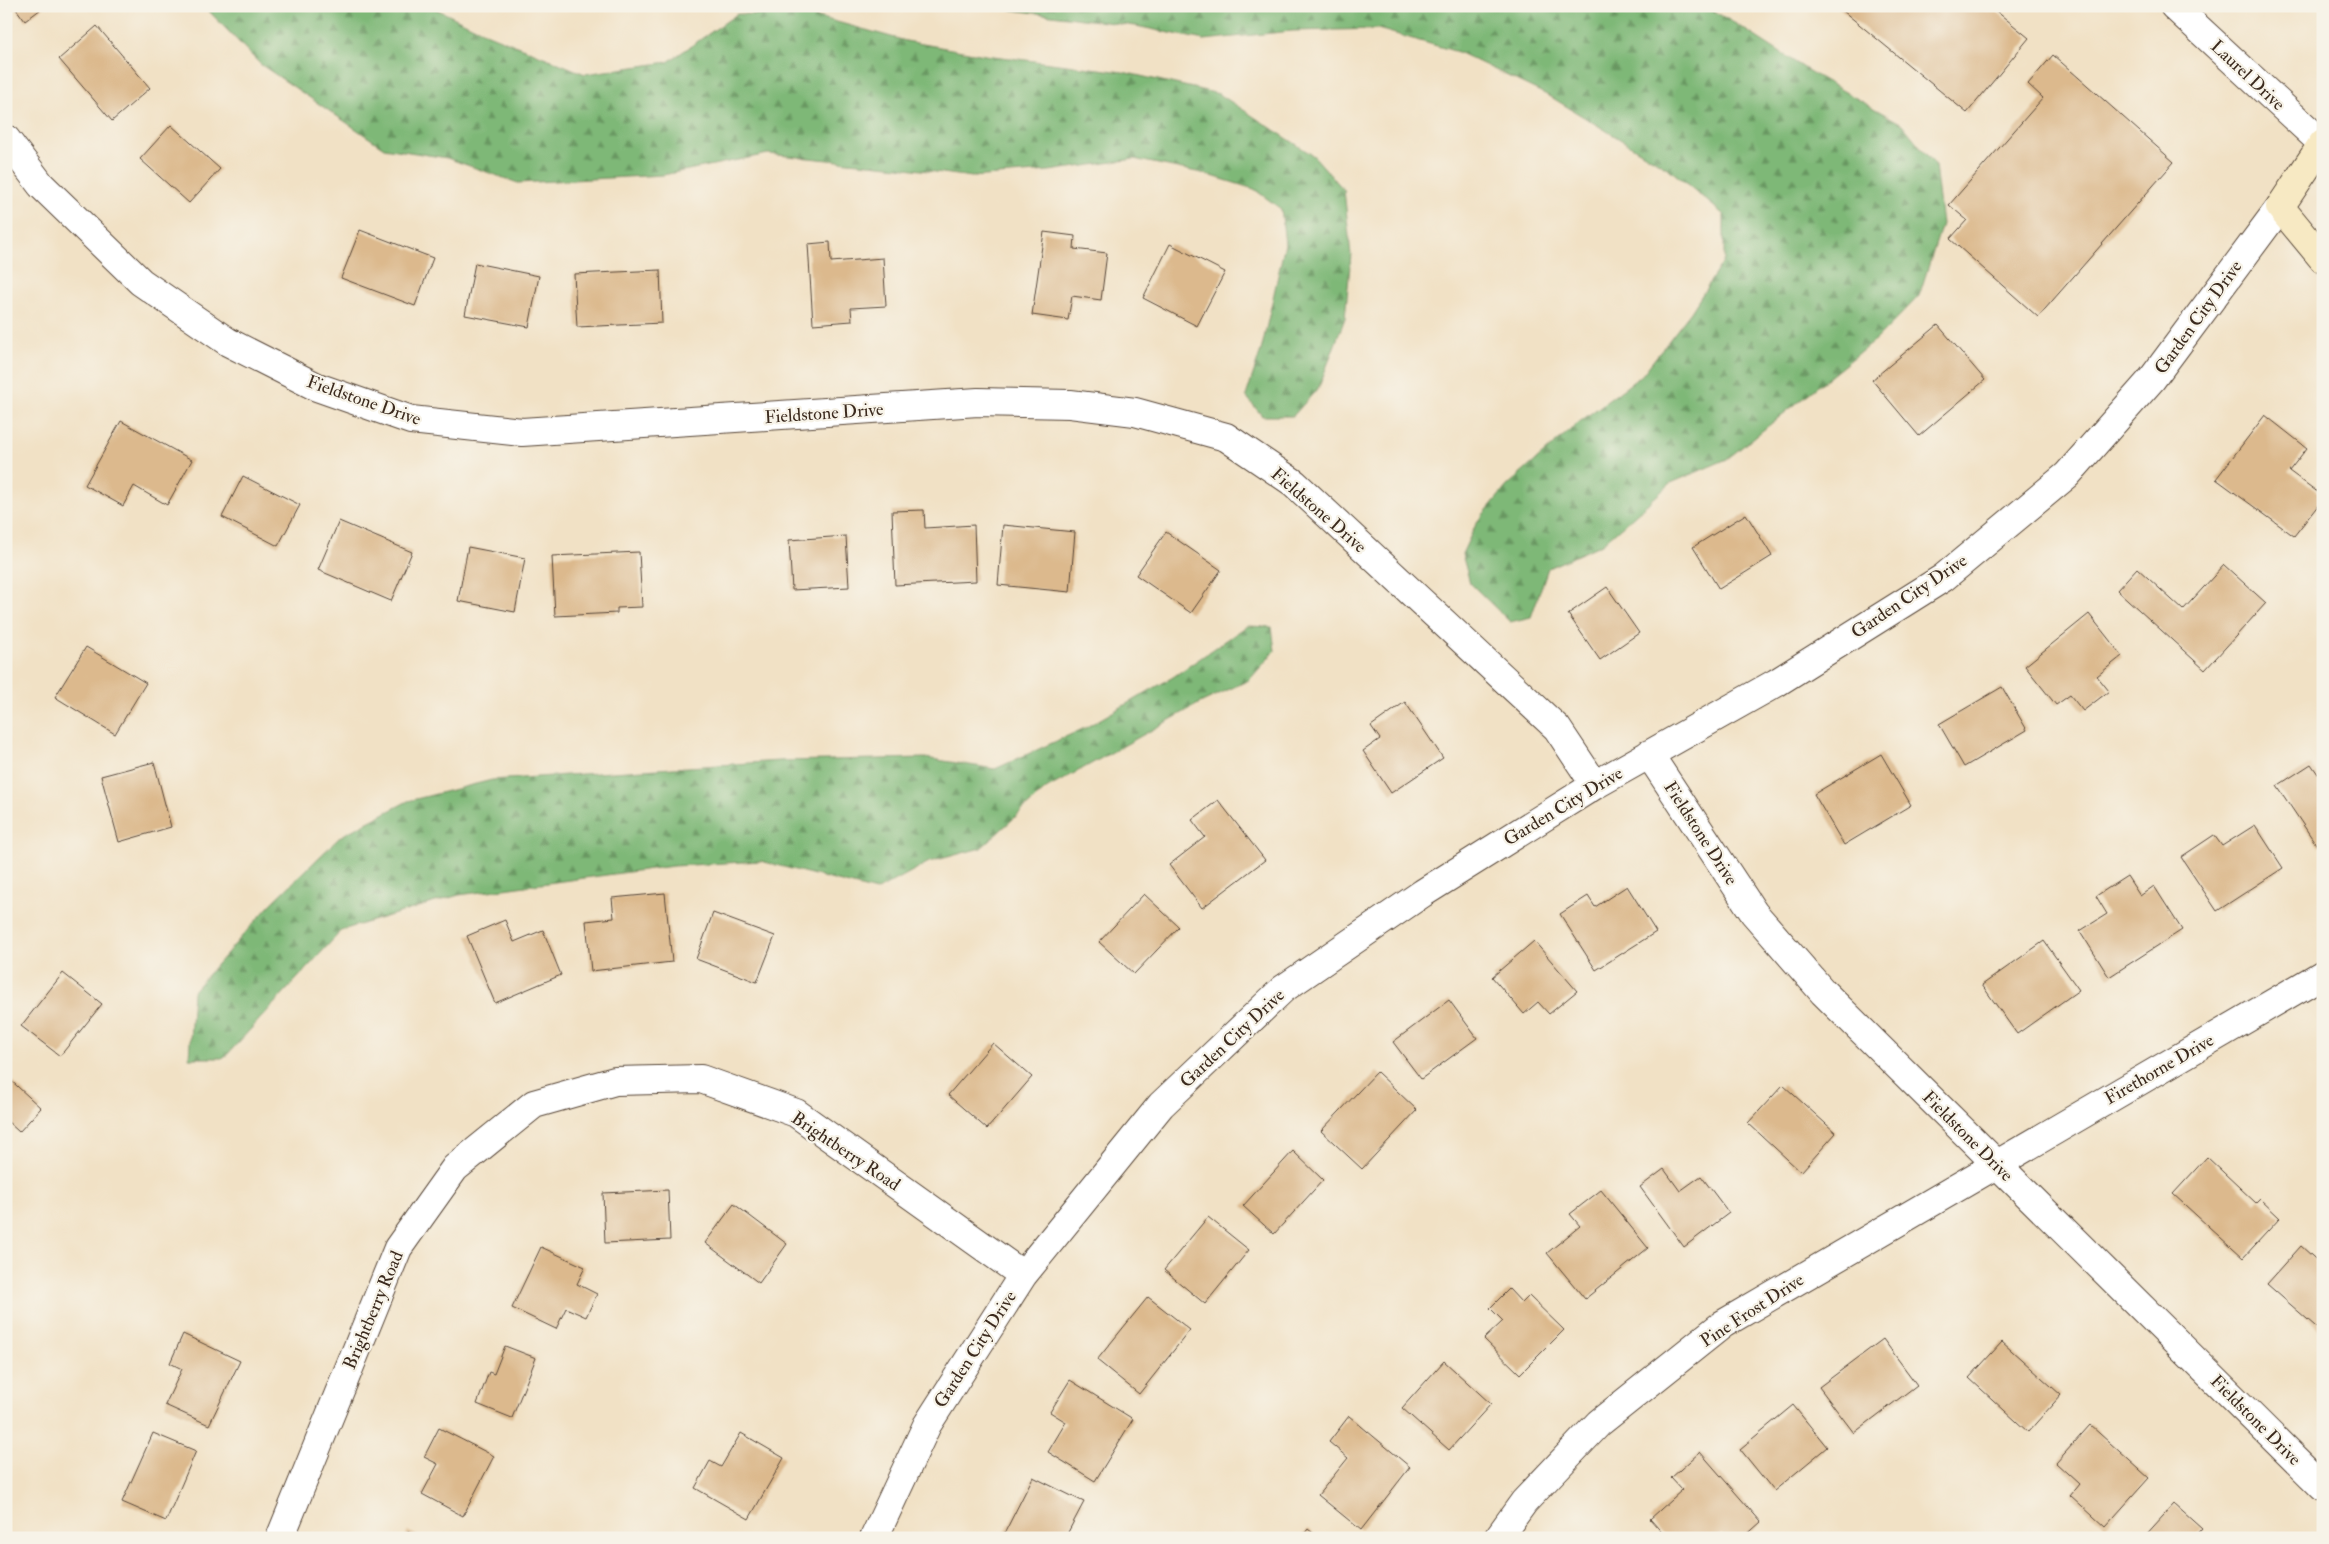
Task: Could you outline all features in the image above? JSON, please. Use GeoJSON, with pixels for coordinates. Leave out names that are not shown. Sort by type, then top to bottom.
{"type":"FeatureCollection","features":[{"type":"Feature","properties":{"kind":"street","name":"Laurel Drive"},"geometry":{"type":"LineString","coordinates":[[2174,6],[2323,143]]}},
{"type":"Feature","properties":{"kind":"street","name":"Fieldstone Drive"},"geometry":{"type":"LineString","coordinates":[[6,138],[40,185],[141,282],[228,342],[317,387],[411,420],[522,432],[978,402],[1070,404],[1135,412],[1226,437],[1294,483],[1557,728],[1595,784]]}},
{"type":"Feature","properties":{"kind":"street","name":"Garden City Drive"},"geometry":{"type":"LineString","coordinates":[[874,1538],[927,1425],[1023,1275],[1160,1105],[1283,989],[1423,893],[1595,784],[1776,684],[1943,578],[2067,475],[2152,379],[2280,207],[2323,143]]}},
{"type":"Feature","properties":{"kind":"street"},"geometry":{"type":"LineString","coordinates":[[2280,207],[2323,260]]}},
{"type":"Feature","properties":{"kind":"street","name":"Fieldstone Drive"},"geometry":{"type":"LineString","coordinates":[[1649,754],[1754,913],[1823,992],[2323,1487]]}},
{"type":"Feature","properties":{"kind":"street","name":"Firethorne Drive"},"geometry":{"type":"LineString","coordinates":[[1996,1164],[2323,974]]}},
{"type":"Feature","properties":{"kind":"street","name":"Brightberry Road"},"geometry":{"type":"LineString","coordinates":[[280,1538],[398,1248],[455,1168],[534,1104],[615,1081],[701,1079],[796,1113],[1023,1275]]}},
{"type":"Feature","properties":{"kind":"street","name":"Pine Frost Drive"},"geometry":{"type":"LineString","coordinates":[[1498,1538],[1524,1502],[1599,1424],[1723,1324],[1996,1164]]}},
{"type":"Feature","properties":{"kind":"green space"},"geometry":{"type":"Polygon","coordinates":[[[204,6],[430,6],[488,34],[585,74],[668,62],[737,14],[815,16],[906,41],[985,55],[1123,72],[1219,94],[1314,156],[1344,190],[1351,255],[1345,318],[1319,387],[1293,416],[1262,416],[1246,396],[1262,347],[1285,244],[1281,209],[1254,189],[1202,173],[1134,159],[1049,171],[972,177],[899,167],[768,154],[663,175],[518,183],[447,158],[384,148],[260,64],[204,6]]]}},
{"type":"Feature","properties":{"kind":"green space"},"geometry":{"type":"Polygon","coordinates":[[[1000,6],[1704,6],[1736,24],[1815,75],[1902,124],[1935,165],[1942,224],[1919,296],[1878,338],[1727,459],[1671,483],[1602,544],[1548,568],[1531,617],[1510,622],[1470,583],[1462,554],[1477,522],[1507,486],[1578,423],[1642,375],[1691,312],[1724,260],[1724,215],[1669,169],[1551,97],[1458,52],[1378,29],[1292,31],[1204,40],[1136,26],[1013,10],[1000,6]]]}},
{"type":"Feature","properties":{"kind":"green space"},"geometry":{"type":"Polygon","coordinates":[[[1247,626],[1272,627],[1275,651],[1249,680],[1202,702],[1046,789],[981,848],[929,862],[876,891],[761,861],[673,866],[459,895],[342,930],[224,1058],[189,1058],[193,991],[271,904],[341,836],[408,801],[492,780],[779,761],[925,758],[995,769],[1085,728],[1173,677],[1247,626]]]}},
{"type":"Feature","properties":{"kind":"building"},"geometry":{"type":"Polygon","coordinates":[[[14,6],[45,6],[25,21],[14,6]]]}},
{"type":"Feature","properties":{"kind":"building"},"geometry":{"type":"Polygon","coordinates":[[[1837,6],[1990,6],[2029,38],[1967,113],[1837,6]]]}},
{"type":"Feature","properties":{"kind":"building"},"geometry":{"type":"Polygon","coordinates":[[[97,26],[150,88],[112,121],[59,59],[97,26]]]}},
{"type":"Feature","properties":{"kind":"building"},"geometry":{"type":"Polygon","coordinates":[[[2053,55],[2174,162],[2038,317],[1950,239],[1967,220],[1949,205],[2043,98],[2028,84],[2053,55]]]}},
{"type":"Feature","properties":{"kind":"building"},"geometry":{"type":"Polygon","coordinates":[[[171,125],[220,169],[189,203],[140,159],[171,125]]]}},
{"type":"Feature","properties":{"kind":"building"},"geometry":{"type":"Polygon","coordinates":[[[360,230],[433,258],[415,306],[341,278],[360,230]]]}},
{"type":"Feature","properties":{"kind":"building"},"geometry":{"type":"Polygon","coordinates":[[[1044,232],[1075,236],[1074,249],[1107,253],[1101,300],[1072,296],[1068,320],[1032,315],[1044,232]]]}},
{"type":"Feature","properties":{"kind":"building"},"geometry":{"type":"Polygon","coordinates":[[[830,242],[831,262],[883,258],[886,306],[851,308],[852,321],[813,324],[808,244],[830,242]]]}},
{"type":"Feature","properties":{"kind":"building"},"geometry":{"type":"Polygon","coordinates":[[[1170,244],[1225,272],[1197,326],[1143,298],[1170,244]]]}},
{"type":"Feature","properties":{"kind":"building"},"geometry":{"type":"Polygon","coordinates":[[[475,263],[539,276],[529,327],[465,315],[475,263]]]}},
{"type":"Feature","properties":{"kind":"building"},"geometry":{"type":"Polygon","coordinates":[[[660,270],[662,323],[577,327],[574,274],[660,270]]]}},
{"type":"Feature","properties":{"kind":"building"},"geometry":{"type":"Polygon","coordinates":[[[1938,325],[1985,380],[1919,436],[1872,380],[1938,325]]]}},
{"type":"Feature","properties":{"kind":"building"},"geometry":{"type":"Polygon","coordinates":[[[2265,415],[2307,448],[2289,471],[2323,496],[2323,499],[2294,536],[2216,479],[2265,415]]]}},
{"type":"Feature","properties":{"kind":"building"},"geometry":{"type":"Polygon","coordinates":[[[121,421],[192,460],[167,505],[134,486],[123,506],[85,485],[121,421]]]}},
{"type":"Feature","properties":{"kind":"building"},"geometry":{"type":"Polygon","coordinates":[[[243,476],[300,505],[278,546],[222,517],[243,476]]]}},
{"type":"Feature","properties":{"kind":"building"},"geometry":{"type":"Polygon","coordinates":[[[924,510],[925,528],[974,525],[976,581],[895,585],[892,511],[924,510]]]}},
{"type":"Feature","properties":{"kind":"building"},"geometry":{"type":"Polygon","coordinates":[[[1746,514],[1772,556],[1719,589],[1693,547],[1746,514]]]}},
{"type":"Feature","properties":{"kind":"building"},"geometry":{"type":"Polygon","coordinates":[[[339,521],[412,552],[391,601],[318,570],[339,521]]]}},
{"type":"Feature","properties":{"kind":"building"},"geometry":{"type":"Polygon","coordinates":[[[1003,525],[1075,532],[1070,592],[998,585],[1003,525]]]}},
{"type":"Feature","properties":{"kind":"building"},"geometry":{"type":"Polygon","coordinates":[[[1166,532],[1221,570],[1191,613],[1136,575],[1166,532]]]}},
{"type":"Feature","properties":{"kind":"building"},"geometry":{"type":"Polygon","coordinates":[[[846,536],[849,587],[792,590],[789,540],[846,536]]]}},
{"type":"Feature","properties":{"kind":"building"},"geometry":{"type":"Polygon","coordinates":[[[468,547],[525,558],[515,612],[458,601],[468,547]]]}},
{"type":"Feature","properties":{"kind":"building"},"geometry":{"type":"Polygon","coordinates":[[[639,552],[642,607],[617,608],[617,613],[555,616],[552,556],[639,552]]]}},
{"type":"Feature","properties":{"kind":"building"},"geometry":{"type":"Polygon","coordinates":[[[2224,565],[2266,603],[2205,670],[2117,590],[2137,568],[2183,610],[2224,565]]]}},
{"type":"Feature","properties":{"kind":"building"},"geometry":{"type":"Polygon","coordinates":[[[1607,587],[1639,633],[1600,660],[1568,614],[1607,587]]]}},
{"type":"Feature","properties":{"kind":"building"},"geometry":{"type":"Polygon","coordinates":[[[2089,614],[2122,656],[2097,676],[2109,691],[2083,711],[2070,695],[2056,705],[2025,666],[2089,614]]]}},
{"type":"Feature","properties":{"kind":"building"},"geometry":{"type":"Polygon","coordinates":[[[86,647],[146,683],[115,734],[55,697],[86,647]]]}},
{"type":"Feature","properties":{"kind":"building"},"geometry":{"type":"Polygon","coordinates":[[[2002,687],[2027,730],[1964,767],[1939,724],[2002,687]]]}},
{"type":"Feature","properties":{"kind":"building"},"geometry":{"type":"Polygon","coordinates":[[[1405,702],[1443,758],[1391,793],[1363,751],[1380,739],[1371,726],[1405,702]]]}},
{"type":"Feature","properties":{"kind":"building"},"geometry":{"type":"Polygon","coordinates":[[[1881,754],[1911,805],[1844,845],[1814,794],[1881,754]]]}},
{"type":"Feature","properties":{"kind":"building"},"geometry":{"type":"Polygon","coordinates":[[[154,762],[171,827],[119,842],[101,776],[154,762]]]}},
{"type":"Feature","properties":{"kind":"building"},"geometry":{"type":"Polygon","coordinates":[[[2311,764],[2320,777],[2323,776],[2323,844],[2318,847],[2277,786],[2311,764]]]}},
{"type":"Feature","properties":{"kind":"building"},"geometry":{"type":"Polygon","coordinates":[[[1218,800],[1265,860],[1202,908],[1169,865],[1205,837],[1192,820],[1218,800]]]}},
{"type":"Feature","properties":{"kind":"building"},"geometry":{"type":"Polygon","coordinates":[[[2255,825],[2283,868],[2217,911],[2181,857],[2214,835],[2222,846],[2255,825]]]}},
{"type":"Feature","properties":{"kind":"building"},"geometry":{"type":"Polygon","coordinates":[[[2127,876],[2140,896],[2154,886],[2182,930],[2109,977],[2080,931],[2107,914],[2096,896],[2127,876]]]}},
{"type":"Feature","properties":{"kind":"building"},"geometry":{"type":"Polygon","coordinates":[[[1627,886],[1656,932],[1596,970],[1560,914],[1588,896],[1595,907],[1627,886]]]}},
{"type":"Feature","properties":{"kind":"building"},"geometry":{"type":"Polygon","coordinates":[[[665,893],[672,962],[591,971],[586,921],[614,918],[612,898],[665,893]]]}},
{"type":"Feature","properties":{"kind":"building"},"geometry":{"type":"Polygon","coordinates":[[[1144,894],[1179,927],[1134,974],[1099,942],[1144,894]]]}},
{"type":"Feature","properties":{"kind":"building"},"geometry":{"type":"Polygon","coordinates":[[[713,913],[775,936],[757,982],[696,959],[713,913]]]}},
{"type":"Feature","properties":{"kind":"building"},"geometry":{"type":"Polygon","coordinates":[[[505,920],[514,942],[543,930],[561,975],[495,1003],[467,936],[505,920]]]}},
{"type":"Feature","properties":{"kind":"building"},"geometry":{"type":"Polygon","coordinates":[[[1534,941],[1577,991],[1549,1014],[1538,1002],[1524,1014],[1492,977],[1534,941]]]}},
{"type":"Feature","properties":{"kind":"building"},"geometry":{"type":"Polygon","coordinates":[[[2044,941],[2079,990],[2017,1034],[1982,985],[2044,941]]]}},
{"type":"Feature","properties":{"kind":"building"},"geometry":{"type":"Polygon","coordinates":[[[63,973],[102,1004],[60,1056],[21,1026],[63,973]]]}},
{"type":"Feature","properties":{"kind":"building"},"geometry":{"type":"Polygon","coordinates":[[[1449,1000],[1477,1038],[1421,1079],[1393,1042],[1449,1000]]]}},
{"type":"Feature","properties":{"kind":"building"},"geometry":{"type":"Polygon","coordinates":[[[993,1043],[1032,1077],[987,1129],[948,1095],[993,1043]]]}},
{"type":"Feature","properties":{"kind":"building"},"geometry":{"type":"Polygon","coordinates":[[[1377,1072],[1417,1110],[1362,1169],[1321,1131],[1377,1072]]]}},
{"type":"Feature","properties":{"kind":"building"},"geometry":{"type":"Polygon","coordinates":[[[6,1076],[41,1108],[19,1132],[6,1120],[6,1076]]]}},
{"type":"Feature","properties":{"kind":"building"},"geometry":{"type":"Polygon","coordinates":[[[1783,1085],[1836,1133],[1801,1172],[1748,1123],[1783,1085]]]}},
{"type":"Feature","properties":{"kind":"building"},"geometry":{"type":"Polygon","coordinates":[[[1293,1151],[1323,1180],[1274,1234],[1243,1206],[1293,1151]]]}},
{"type":"Feature","properties":{"kind":"building"},"geometry":{"type":"Polygon","coordinates":[[[2207,1157],[2256,1203],[2260,1199],[2280,1218],[2243,1258],[2173,1194],[2207,1157]]]}},
{"type":"Feature","properties":{"kind":"building"},"geometry":{"type":"Polygon","coordinates":[[[1664,1169],[1680,1191],[1701,1176],[1729,1213],[1684,1247],[1640,1187],[1664,1169]]]}},
{"type":"Feature","properties":{"kind":"building"},"geometry":{"type":"Polygon","coordinates":[[[668,1190],[670,1240],[605,1243],[603,1193],[668,1190]]]}},
{"type":"Feature","properties":{"kind":"building"},"geometry":{"type":"Polygon","coordinates":[[[1601,1190],[1648,1248],[1585,1299],[1547,1253],[1580,1226],[1570,1214],[1601,1190]]]}},
{"type":"Feature","properties":{"kind":"building"},"geometry":{"type":"Polygon","coordinates":[[[734,1204],[787,1244],[759,1283],[705,1243],[734,1204]]]}},
{"type":"Feature","properties":{"kind":"building"},"geometry":{"type":"Polygon","coordinates":[[[1208,1217],[1249,1250],[1205,1304],[1164,1270],[1208,1217]]]}},
{"type":"Feature","properties":{"kind":"building"},"geometry":{"type":"Polygon","coordinates":[[[2301,1246],[2323,1266],[2323,1333],[2267,1284],[2301,1246]]]}},
{"type":"Feature","properties":{"kind":"building"},"geometry":{"type":"Polygon","coordinates":[[[541,1247],[585,1267],[577,1284],[597,1294],[586,1317],[566,1308],[556,1329],[512,1308],[541,1247]]]}},
{"type":"Feature","properties":{"kind":"building"},"geometry":{"type":"Polygon","coordinates":[[[1509,1289],[1522,1303],[1529,1296],[1564,1330],[1520,1374],[1484,1339],[1503,1321],[1490,1308],[1509,1289]]]}},
{"type":"Feature","properties":{"kind":"building"},"geometry":{"type":"Polygon","coordinates":[[[1148,1297],[1190,1330],[1139,1394],[1097,1360],[1148,1297]]]}},
{"type":"Feature","properties":{"kind":"building"},"geometry":{"type":"Polygon","coordinates":[[[183,1334],[240,1361],[209,1425],[165,1405],[182,1369],[170,1363],[183,1334]]]}},
{"type":"Feature","properties":{"kind":"building"},"geometry":{"type":"Polygon","coordinates":[[[1883,1339],[1917,1385],[1854,1433],[1819,1387],[1883,1339]]]}},
{"type":"Feature","properties":{"kind":"building"},"geometry":{"type":"Polygon","coordinates":[[[2002,1342],[2061,1395],[2028,1432],[1969,1378],[2002,1342]]]}},
{"type":"Feature","properties":{"kind":"building"},"geometry":{"type":"Polygon","coordinates":[[[505,1346],[536,1358],[512,1418],[477,1404],[489,1372],[494,1374],[505,1346]]]}},
{"type":"Feature","properties":{"kind":"building"},"geometry":{"type":"Polygon","coordinates":[[[1444,1361],[1491,1404],[1449,1450],[1402,1408],[1444,1361]]]}},
{"type":"Feature","properties":{"kind":"building"},"geometry":{"type":"Polygon","coordinates":[[[1070,1380],[1133,1419],[1095,1481],[1048,1452],[1066,1422],[1050,1412],[1070,1380]]]}},
{"type":"Feature","properties":{"kind":"building"},"geometry":{"type":"Polygon","coordinates":[[[1793,1405],[1827,1447],[1774,1491],[1740,1449],[1793,1405]]]}},
{"type":"Feature","properties":{"kind":"building"},"geometry":{"type":"Polygon","coordinates":[[[1349,1416],[1410,1467],[1361,1530],[1318,1495],[1348,1458],[1329,1442],[1349,1416]]]}},
{"type":"Feature","properties":{"kind":"building"},"geometry":{"type":"Polygon","coordinates":[[[2090,1425],[2149,1478],[2105,1527],[2070,1495],[2079,1484],[2056,1463],[2090,1425]]]}},
{"type":"Feature","properties":{"kind":"building"},"geometry":{"type":"Polygon","coordinates":[[[439,1428],[494,1456],[463,1516],[422,1494],[438,1464],[424,1457],[439,1428]]]}},
{"type":"Feature","properties":{"kind":"building"},"geometry":{"type":"Polygon","coordinates":[[[153,1433],[196,1451],[166,1521],[122,1502],[153,1433]]]}},
{"type":"Feature","properties":{"kind":"building"},"geometry":{"type":"Polygon","coordinates":[[[741,1433],[784,1458],[749,1519],[695,1488],[710,1461],[721,1467],[741,1433]]]}},
{"type":"Feature","properties":{"kind":"building"},"geometry":{"type":"Polygon","coordinates":[[[1700,1452],[1761,1522],[1743,1538],[1726,1538],[1721,1533],[1715,1538],[1667,1538],[1650,1519],[1682,1490],[1671,1478],[1700,1452]]]}},
{"type":"Feature","properties":{"kind":"building"},"geometry":{"type":"Polygon","coordinates":[[[1033,1477],[1084,1502],[1065,1538],[1002,1538],[1033,1477]]]}},
{"type":"Feature","properties":{"kind":"building"},"geometry":{"type":"Polygon","coordinates":[[[2174,1504],[2202,1529],[2194,1538],[2143,1538],[2174,1504]]]}},
{"type":"Feature","properties":{"kind":"building"},"geometry":{"type":"Polygon","coordinates":[[[1308,1529],[1319,1538],[1301,1538],[1308,1529]]]}},
{"type":"Feature","properties":{"kind":"building"},"geometry":{"type":"Polygon","coordinates":[[[408,1531],[421,1538],[405,1538],[408,1531]]]}}]}
